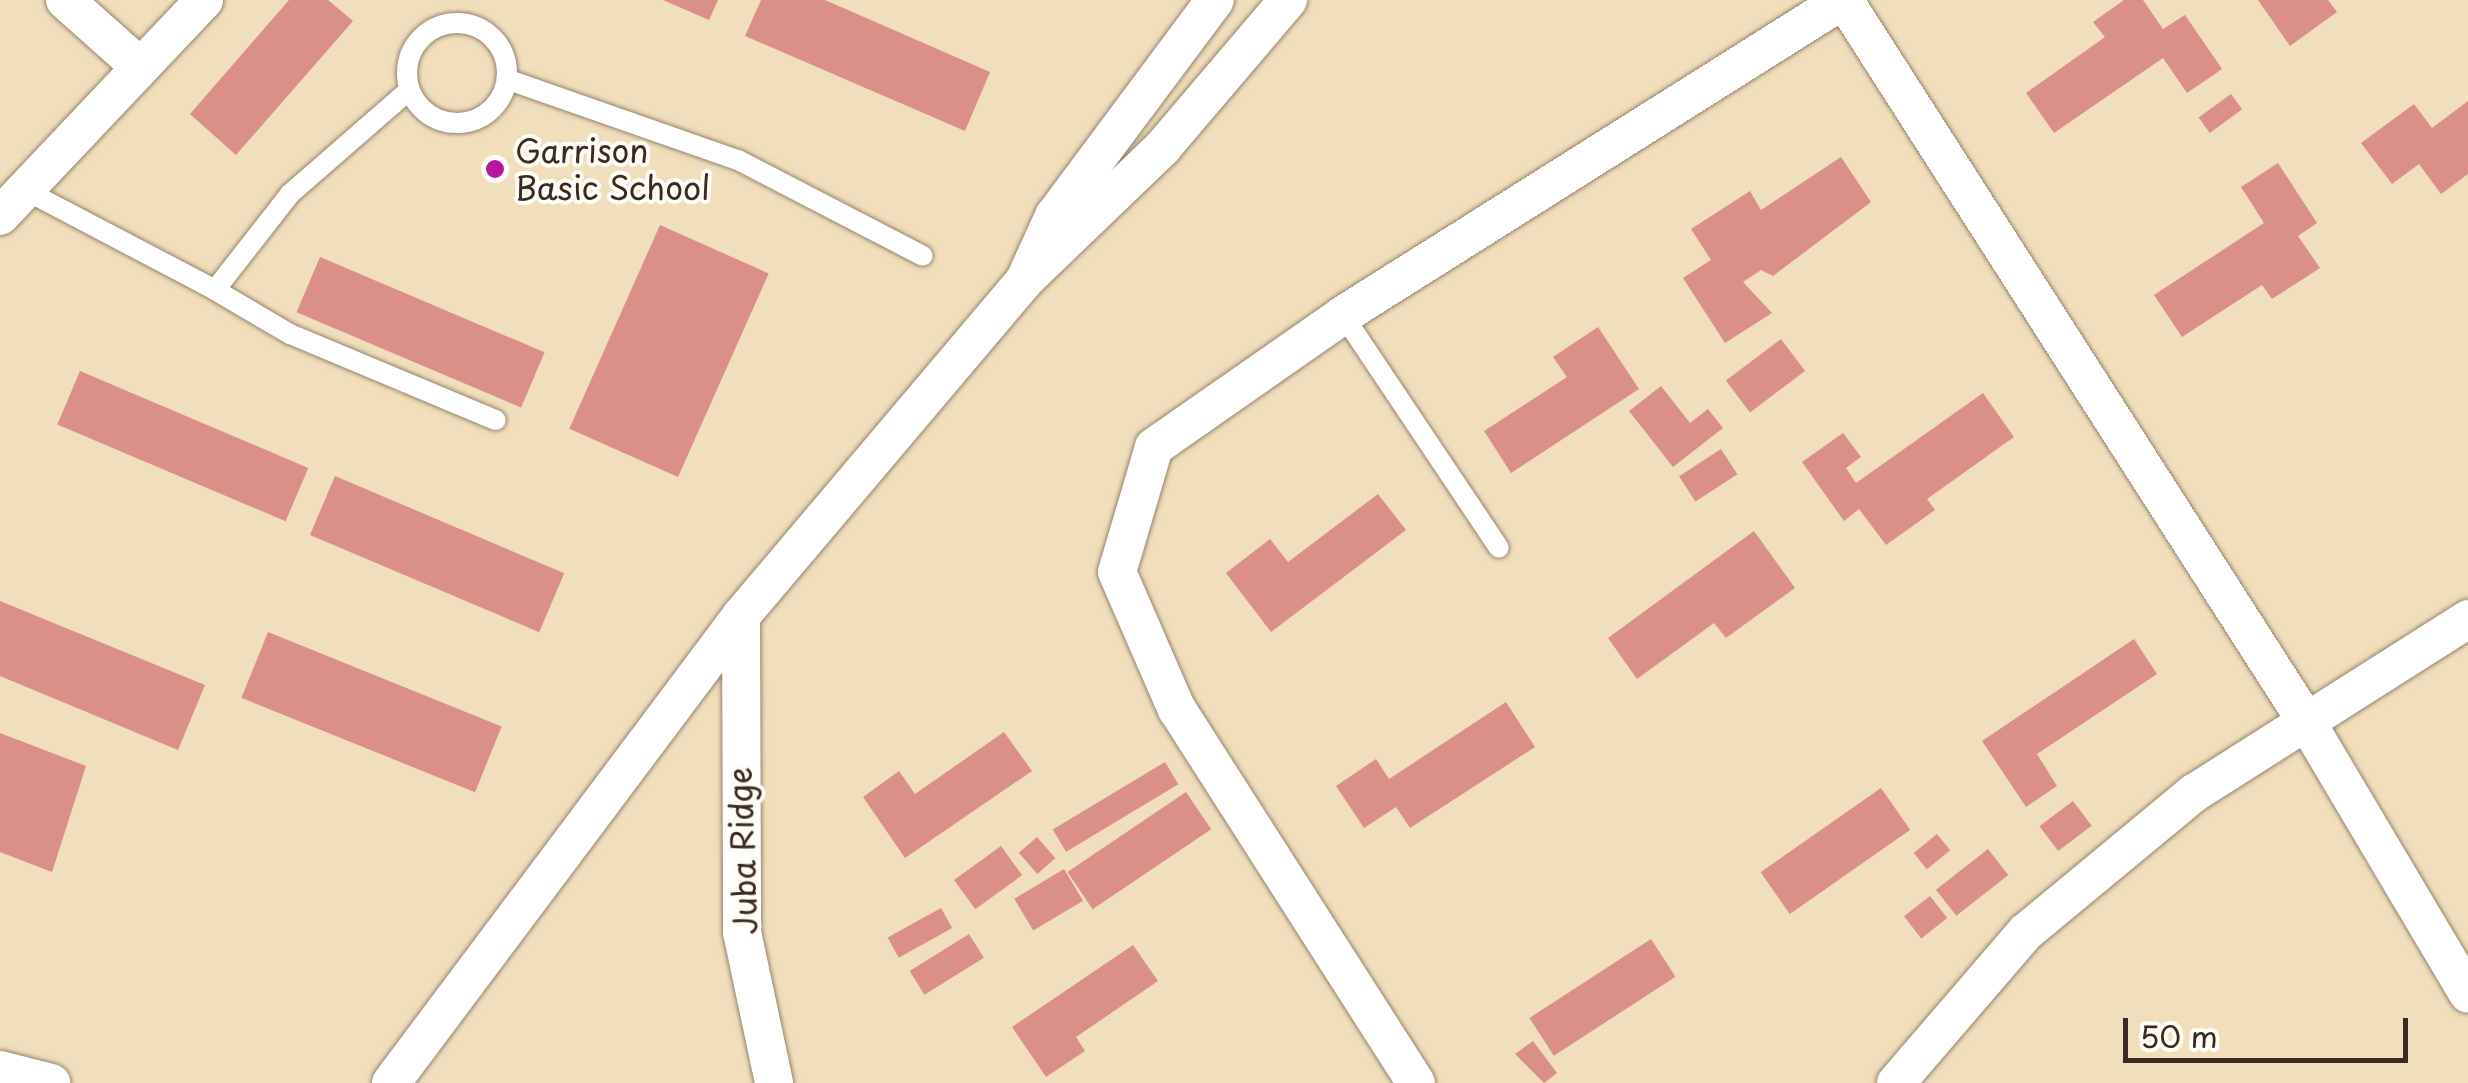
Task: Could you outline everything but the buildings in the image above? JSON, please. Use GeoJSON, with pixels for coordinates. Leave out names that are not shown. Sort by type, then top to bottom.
{"type":"FeatureCollection","features":[{"type":"Feature","properties":{"kind":"street"},"geometry":{"type":"LineString","coordinates":[[65,0],[138,65]]}},
{"type":"Feature","properties":{"kind":"street"},"geometry":{"type":"LineString","coordinates":[[12,202],[138,65],[204,0]]}},
{"type":"Feature","properties":{"kind":"street"},"geometry":{"type":"LineString","coordinates":[[1025,280],[1054,216],[1216,0]]}},
{"type":"Feature","properties":{"kind":"street"},"geometry":{"type":"LineString","coordinates":[[391,1083],[741,616],[1025,280],[1163,148],[1288,0]]}},
{"type":"Feature","properties":{"kind":"street"},"geometry":{"type":"LineString","coordinates":[[1416,1083],[1177,710],[1118,572],[1154,448],[1344,315],[1844,0],[2306,721],[2468,994]]}},
{"type":"Feature","properties":{"kind":"street","name":"Juba Ridge"},"geometry":{"type":"LineString","coordinates":[[741,616],[742,932],[774,1083]]}},
{"type":"Feature","properties":{"kind":"street"},"geometry":{"type":"LineString","coordinates":[[1896,1083],[2026,932],[2194,793],[2468,620]]}},
{"type":"Feature","properties":{"kind":"street"},"geometry":{"type":"LineString","coordinates":[[0,1070],[51,1083]]}},
{"type":"Feature","properties":{"kind":"lane"},"geometry":{"type":"LineString","coordinates":[[215,290],[290,194],[408,91],[418,40],[440,25],[490,33],[506,54],[509,80],[493,110],[462,125],[429,117],[408,91]]}},
{"type":"Feature","properties":{"kind":"lane"},"geometry":{"type":"LineString","coordinates":[[509,80],[738,160],[924,256]]}},
{"type":"Feature","properties":{"kind":"lane"},"geometry":{"type":"LineString","coordinates":[[12,202],[215,290],[290,334],[496,420]]}},
{"type":"Feature","properties":{"kind":"lane"},"geometry":{"type":"LineString","coordinates":[[1344,315],[1499,548]]}},
{"type":"Feature","properties":{"kind":"place","name":"Garrison Basic School"},"geometry":{"type":"Point","coordinates":[495,169]}}]}
